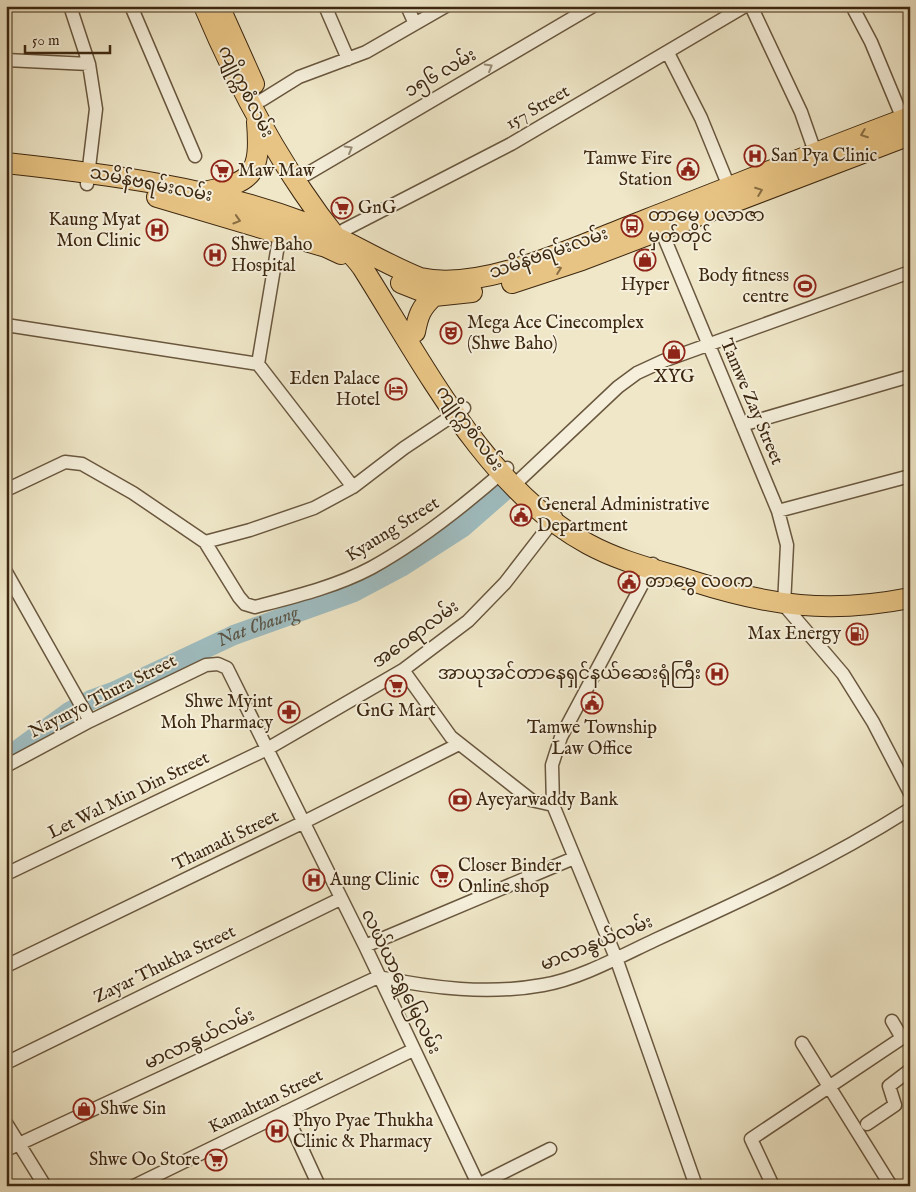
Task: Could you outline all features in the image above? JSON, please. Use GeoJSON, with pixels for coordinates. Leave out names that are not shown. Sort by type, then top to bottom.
{"type":"FeatureCollection","features":[{"type":"Feature","properties":{"kind":"main road","name":"ကျိုက္ကစံလမ်း"},"geometry":{"type":"LineString","coordinates":[[204,6],[229,64],[257,120],[304,195],[361,257],[460,411],[510,477],[555,518],[589,545],[724,592],[855,606],[910,598]]}},
{"type":"Feature","properties":{"kind":"main road","name":"ကျိုက္ကစံလမ်း"},"geometry":{"type":"LineString","coordinates":[[219,6],[262,100],[340,234]]}},
{"type":"Feature","properties":{"kind":"main road"},"geometry":{"type":"LineString","coordinates":[[199,193],[227,188],[243,181],[253,170],[258,158],[257,120]]}},
{"type":"Feature","properties":{"kind":"main road","name":"သမိန်ဗရမ်းလမ်း"},"geometry":{"type":"LineString","coordinates":[[732,194],[815,152],[907,124]]}},
{"type":"Feature","properties":{"kind":"main road","name":"သမိန်ဗရမ်းလမ်း"},"geometry":{"type":"LineString","coordinates":[[361,257],[378,272],[434,296],[477,291],[549,272],[651,229],[690,210],[907,124]]}},
{"type":"Feature","properties":{"kind":"main road","name":"သမိန်ဗရမ်းလမ်း"},"geometry":{"type":"LineString","coordinates":[[6,163],[88,178],[199,193],[285,216],[340,234]]}},
{"type":"Feature","properties":{"kind":"main road"},"geometry":{"type":"LineString","coordinates":[[6,177],[88,178]]}},
{"type":"Feature","properties":{"kind":"main road","name":"သမိန်ဗရမ်းလမ်း"},"geometry":{"type":"LineString","coordinates":[[88,178],[326,246],[435,282],[455,282],[524,266],[651,229]]}},
{"type":"Feature","properties":{"kind":"main road","name":"ကျိုက္ကစံလမ်း"},"geometry":{"type":"LineString","coordinates":[[378,272],[460,411]]}},
{"type":"Feature","properties":{"kind":"main road"},"geometry":{"type":"LineString","coordinates":[[415,332],[418,316],[423,305],[434,296]]}},
{"type":"Feature","properties":{"kind":"main road","name":"ကျိုက္ကစံလမ်း"},"geometry":{"type":"LineString","coordinates":[[784,598],[854,595],[910,587]]}},
{"type":"Feature","properties":{"kind":"street"},"geometry":{"type":"LineString","coordinates":[[131,6],[195,156]]}},
{"type":"Feature","properties":{"kind":"street"},"geometry":{"type":"LineString","coordinates":[[325,6],[348,59]]}},
{"type":"Feature","properties":{"kind":"street"},"geometry":{"type":"LineString","coordinates":[[407,6],[415,24]]}},
{"type":"Feature","properties":{"kind":"street"},"geometry":{"type":"LineString","coordinates":[[262,100],[299,77],[366,52],[446,6]]}},
{"type":"Feature","properties":{"kind":"street","name":"၁၅၆ လမ်း"},"geometry":{"type":"LineString","coordinates":[[306,174],[593,6]]}},
{"type":"Feature","properties":{"kind":"street","name":"157 Street"},"geometry":{"type":"LineString","coordinates":[[340,234],[511,144],[745,6]]}},
{"type":"Feature","properties":{"kind":"street"},"geometry":{"type":"LineString","coordinates":[[751,6],[801,112],[815,152]]}},
{"type":"Feature","properties":{"kind":"street"},"geometry":{"type":"LineString","coordinates":[[852,6],[871,42],[907,124]]}},
{"type":"Feature","properties":{"kind":"street"},"geometry":{"type":"LineString","coordinates":[[72,7],[89,64],[96,109],[88,178]]}},
{"type":"Feature","properties":{"kind":"street"},"geometry":{"type":"LineString","coordinates":[[668,53],[701,118],[732,194]]}},
{"type":"Feature","properties":{"kind":"street"},"geometry":{"type":"LineString","coordinates":[[6,60],[89,64]]}},
{"type":"Feature","properties":{"kind":"street","name":"Tamwe Zay Street"},"geometry":{"type":"LineString","coordinates":[[651,229],[708,345],[778,511],[787,545],[784,598]]}},
{"type":"Feature","properties":{"kind":"street"},"geometry":{"type":"LineString","coordinates":[[258,364],[280,233]]}},
{"type":"Feature","properties":{"kind":"street","name":"Kyaung Street"},"geometry":{"type":"LineString","coordinates":[[205,542],[239,598],[245,604],[254,607],[337,582],[370,568],[510,477],[627,380],[664,361],[910,272]]}},
{"type":"Feature","properties":{"kind":"street"},"geometry":{"type":"LineString","coordinates":[[6,325],[258,364],[353,487]]}},
{"type":"Feature","properties":{"kind":"street"},"geometry":{"type":"LineString","coordinates":[[742,425],[910,376]]}},
{"type":"Feature","properties":{"kind":"street"},"geometry":{"type":"LineString","coordinates":[[6,490],[65,462],[82,464],[133,493],[205,542],[307,511],[353,487],[404,448],[460,411]]}},
{"type":"Feature","properties":{"kind":"street"},"geometry":{"type":"LineString","coordinates":[[778,511],[910,476]]}},
{"type":"Feature","properties":{"kind":"street","name":"အဝေရာလမ်း"},"geometry":{"type":"LineString","coordinates":[[266,749],[402,670],[468,621],[505,583],[555,518]]}},
{"type":"Feature","properties":{"kind":"street"},"geometry":{"type":"LineString","coordinates":[[652,566],[561,737],[552,766],[553,806],[616,958],[696,1186]]}},
{"type":"Feature","properties":{"kind":"street"},"geometry":{"type":"LineString","coordinates":[[6,572],[88,717]]}},
{"type":"Feature","properties":{"kind":"street"},"geometry":{"type":"LineString","coordinates":[[784,598],[843,674],[873,722],[910,793]]}},
{"type":"Feature","properties":{"kind":"street","name":"Naymyo Thura Street"},"geometry":{"type":"LineString","coordinates":[[6,766],[88,717],[206,664],[218,664]]}},
{"type":"Feature","properties":{"kind":"street","name":"လယ်ယာရွှေမြေလမ်း"},"geometry":{"type":"LineString","coordinates":[[218,664],[227,668],[304,822],[478,1185]]}},
{"type":"Feature","properties":{"kind":"street"},"geometry":{"type":"LineString","coordinates":[[402,670],[458,744],[531,800],[553,806]]}},
{"type":"Feature","properties":{"kind":"street","name":"Thamadi Street"},"geometry":{"type":"LineString","coordinates":[[6,966],[304,822],[458,744]]}},
{"type":"Feature","properties":{"kind":"street","name":"Let Wal Min Din Street"},"geometry":{"type":"LineString","coordinates":[[6,874],[266,749]]}},
{"type":"Feature","properties":{"kind":"street","name":"မာလာနွယ်လမ်း"},"geometry":{"type":"LineString","coordinates":[[6,1150],[378,977],[419,985],[475,990],[546,985],[616,958],[805,870],[910,809]]}},
{"type":"Feature","properties":{"kind":"street"},"geometry":{"type":"LineString","coordinates":[[365,946],[574,858]]}},
{"type":"Feature","properties":{"kind":"street","name":"Zayar Thukha Street"},"geometry":{"type":"LineString","coordinates":[[6,1063],[340,899]]}},
{"type":"Feature","properties":{"kind":"street"},"geometry":{"type":"LineString","coordinates":[[772,1186],[751,1139],[830,1088],[902,1038],[892,1021]]}},
{"type":"Feature","properties":{"kind":"street"},"geometry":{"type":"LineString","coordinates":[[802,1043],[891,1186]]}},
{"type":"Feature","properties":{"kind":"street","name":"Kamahtan Street"},"geometry":{"type":"LineString","coordinates":[[134,1186],[413,1050]]}},
{"type":"Feature","properties":{"kind":"street"},"geometry":{"type":"LineString","coordinates":[[867,1124],[895,1105],[889,1086],[910,1070]]}},
{"type":"Feature","properties":{"kind":"street"},"geometry":{"type":"LineString","coordinates":[[285,1112],[319,1186]]}},
{"type":"Feature","properties":{"kind":"street"},"geometry":{"type":"LineString","coordinates":[[6,1123],[45,1186]]}},
{"type":"Feature","properties":{"kind":"street"},"geometry":{"type":"LineString","coordinates":[[478,1185],[550,1150]]}},
{"type":"Feature","properties":{"kind":"waterway","name":"Nat Chaung"},"geometry":{"type":"LineString","coordinates":[[6,755],[16,751],[69,712],[91,700],[113,692],[234,635],[354,592],[401,567],[463,527],[503,492]]}},
{"type":"Feature","properties":{"kind":"place","name":"San Pya Clinic"},"geometry":{"type":"Point","coordinates":[755,156]}},
{"type":"Feature","properties":{"kind":"place","name":"Tamwe Fire Station"},"geometry":{"type":"Point","coordinates":[688,169]}},
{"type":"Feature","properties":{"kind":"place","name":"Maw Maw"},"geometry":{"type":"Point","coordinates":[222,171]}},
{"type":"Feature","properties":{"kind":"place","name":"GnG"},"geometry":{"type":"Point","coordinates":[342,208]}},
{"type":"Feature","properties":{"kind":"place","name":"တာမွေ ပလာဇာ မှတ်တိုင်"},"geometry":{"type":"Point","coordinates":[632,226]}},
{"type":"Feature","properties":{"kind":"place","name":"Kaung Myat Mon Clinic"},"geometry":{"type":"Point","coordinates":[157,230]}},
{"type":"Feature","properties":{"kind":"place","name":"Shwe Baho Hospital"},"geometry":{"type":"Point","coordinates":[215,255]}},
{"type":"Feature","properties":{"kind":"place","name":"Hyper"},"geometry":{"type":"Point","coordinates":[645,260]}},
{"type":"Feature","properties":{"kind":"place","name":"Body fitness centre"},"geometry":{"type":"Point","coordinates":[805,286]}},
{"type":"Feature","properties":{"kind":"place","name":"Mega Ace Cinecomplex (Shwe Baho)"},"geometry":{"type":"Point","coordinates":[451,333]}},
{"type":"Feature","properties":{"kind":"place","name":"XYG"},"geometry":{"type":"Point","coordinates":[674,352]}},
{"type":"Feature","properties":{"kind":"place","name":"Eden Palace Hotel"},"geometry":{"type":"Point","coordinates":[396,389]}},
{"type":"Feature","properties":{"kind":"place","name":"General Administrative Department"},"geometry":{"type":"Point","coordinates":[521,515]}},
{"type":"Feature","properties":{"kind":"place","name":"တာမွေ လဝက"},"geometry":{"type":"Point","coordinates":[629,582]}},
{"type":"Feature","properties":{"kind":"place","name":"Max Energy"},"geometry":{"type":"Point","coordinates":[857,634]}},
{"type":"Feature","properties":{"kind":"place","name":"အာယုအင်တာနေရှင်နယ်ဆေးရုံကြီး"},"geometry":{"type":"Point","coordinates":[717,674]}},
{"type":"Feature","properties":{"kind":"place","name":"GnG Mart"},"geometry":{"type":"Point","coordinates":[396,686]}},
{"type":"Feature","properties":{"kind":"place","name":"Tamwe Township Law Office"},"geometry":{"type":"Point","coordinates":[592,703]}},
{"type":"Feature","properties":{"kind":"place","name":"Shwe Myint Moh Pharmacy"},"geometry":{"type":"Point","coordinates":[289,712]}},
{"type":"Feature","properties":{"kind":"place","name":"Ayeyarwaddy Bank"},"geometry":{"type":"Point","coordinates":[460,800]}},
{"type":"Feature","properties":{"kind":"place","name":"Closer Binder Online shop"},"geometry":{"type":"Point","coordinates":[442,876]}},
{"type":"Feature","properties":{"kind":"place","name":"Aung Clinic"},"geometry":{"type":"Point","coordinates":[314,880]}},
{"type":"Feature","properties":{"kind":"place","name":"Shwe Sin"},"geometry":{"type":"Point","coordinates":[84,1109]}},
{"type":"Feature","properties":{"kind":"place","name":"Phyo Pyae Thukha Clinic & Pharmacy"},"geometry":{"type":"Point","coordinates":[277,1131]}},
{"type":"Feature","properties":{"kind":"place","name":"Shwe Oo Store"},"geometry":{"type":"Point","coordinates":[216,1160]}}]}
